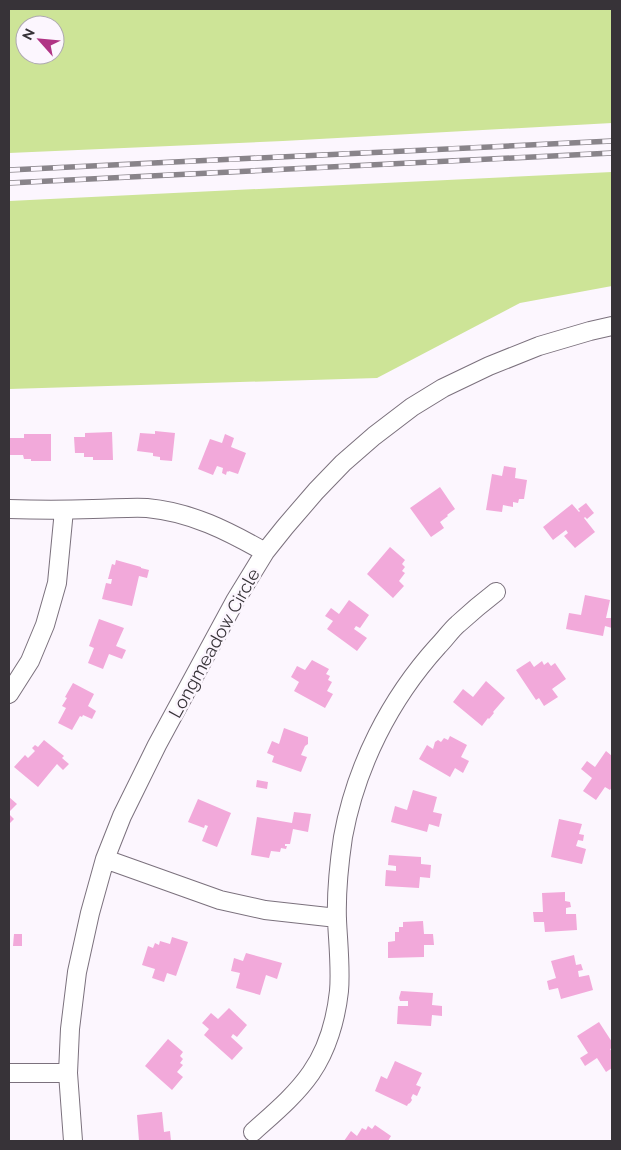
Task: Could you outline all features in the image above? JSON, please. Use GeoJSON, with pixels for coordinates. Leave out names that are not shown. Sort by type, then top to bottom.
{"type":"FeatureCollection","features":[{"type":"Feature","properties":{"kind":"street","name":"Longmeadow Circle"},"geometry":{"type":"LineString","coordinates":[[73,1141],[68,1073],[70,1029],[77,972],[90,913],[105,859],[122,816],[157,746],[235,601],[266,552],[285,527],[342,463],[412,407],[443,388],[489,366],[539,346],[612,326]]}},
{"type":"Feature","properties":{"kind":"street"},"geometry":{"type":"LineString","coordinates":[[9,510],[147,508],[168,511],[214,525],[266,552]]}},
{"type":"Feature","properties":{"kind":"street"},"geometry":{"type":"LineString","coordinates":[[9,694],[30,660],[45,625],[57,583],[64,510]]}},
{"type":"Feature","properties":{"kind":"street"},"geometry":{"type":"LineString","coordinates":[[253,1132],[290,1098],[312,1072],[324,1050],[334,1021],[339,990],[337,918],[338,883],[343,837],[354,791],[376,738],[399,696],[425,661],[457,625],[496,592]]}},
{"type":"Feature","properties":{"kind":"street"},"geometry":{"type":"LineString","coordinates":[[105,859],[220,900],[265,910],[337,918]]}},
{"type":"Feature","properties":{"kind":"street"},"geometry":{"type":"LineString","coordinates":[[9,1073],[68,1073]]}},
{"type":"Feature","properties":{"kind":"green space"},"geometry":{"type":"Polygon","coordinates":[[[9,9],[612,9],[612,123],[283,141],[9,153],[9,9]]]}},
{"type":"Feature","properties":{"kind":"green space"},"geometry":{"type":"Polygon","coordinates":[[[612,172],[612,286],[520,303],[377,378],[9,389],[9,201],[612,172]]]}},
{"type":"Feature","properties":{"kind":"building"},"geometry":{"type":"Polygon","coordinates":[[[155,431],[175,433],[172,461],[160,460],[160,457],[153,456],[153,453],[137,451],[140,433],[155,434],[155,431]]]}},
{"type":"Feature","properties":{"kind":"building"},"geometry":{"type":"Polygon","coordinates":[[[112,432],[113,460],[93,460],[93,457],[84,457],[84,453],[75,453],[74,437],[85,437],[85,433],[112,432]]]}},
{"type":"Feature","properties":{"kind":"building"},"geometry":{"type":"Polygon","coordinates":[[[24,434],[51,434],[51,461],[31,461],[31,459],[24,459],[23,455],[9,455],[9,438],[24,438],[24,434]]]}},
{"type":"Feature","properties":{"kind":"building"},"geometry":{"type":"Polygon","coordinates":[[[225,434],[234,438],[231,447],[246,453],[238,474],[227,471],[226,475],[222,473],[223,468],[217,466],[213,475],[198,469],[210,439],[222,443],[225,434]]]}},
{"type":"Feature","properties":{"kind":"building"},"geometry":{"type":"Polygon","coordinates":[[[504,466],[516,468],[515,478],[527,480],[524,499],[519,499],[518,503],[513,502],[513,507],[503,505],[502,512],[486,510],[492,474],[502,476],[504,466]]]}},
{"type":"Feature","properties":{"kind":"building"},"geometry":{"type":"Polygon","coordinates":[[[440,487],[455,509],[440,522],[444,528],[431,537],[410,508],[440,487]]]}},
{"type":"Feature","properties":{"kind":"building"},"geometry":{"type":"Polygon","coordinates":[[[586,503],[594,513],[587,519],[584,518],[595,532],[575,548],[564,536],[568,533],[566,530],[553,540],[543,527],[572,504],[579,512],[578,509],[586,503]]]}},
{"type":"Feature","properties":{"kind":"building"},"geometry":{"type":"Polygon","coordinates":[[[390,547],[405,560],[402,564],[405,567],[402,571],[405,573],[399,581],[404,586],[393,598],[367,574],[390,547]]]}},
{"type":"Feature","properties":{"kind":"building"},"geometry":{"type":"Polygon","coordinates":[[[116,560],[149,570],[147,578],[139,576],[132,606],[102,599],[106,583],[111,584],[112,579],[108,579],[112,564],[115,565],[116,560]]]}},
{"type":"Feature","properties":{"kind":"building"},"geometry":{"type":"Polygon","coordinates":[[[585,595],[610,600],[606,618],[612,618],[612,628],[605,626],[603,636],[566,629],[569,613],[581,615],[585,595]]]}},
{"type":"Feature","properties":{"kind":"building"},"geometry":{"type":"Polygon","coordinates":[[[349,600],[369,615],[360,628],[356,626],[354,629],[367,638],[357,651],[327,629],[333,621],[325,616],[331,608],[339,614],[349,600]]]}},
{"type":"Feature","properties":{"kind":"building"},"geometry":{"type":"Polygon","coordinates":[[[99,619],[124,628],[116,646],[126,650],[122,659],[109,654],[103,669],[88,663],[94,648],[89,646],[99,619]]]}},
{"type":"Feature","properties":{"kind":"building"},"geometry":{"type":"Polygon","coordinates":[[[312,660],[329,669],[326,674],[330,676],[328,680],[332,682],[327,691],[333,694],[325,708],[294,691],[299,682],[291,677],[297,666],[305,670],[312,660]]]}},
{"type":"Feature","properties":{"kind":"building"},"geometry":{"type":"Polygon","coordinates":[[[530,661],[534,667],[542,661],[544,665],[548,662],[551,666],[555,663],[566,679],[552,689],[558,697],[544,706],[539,698],[536,700],[516,670],[530,661]]]}},
{"type":"Feature","properties":{"kind":"building"},"geometry":{"type":"Polygon","coordinates":[[[486,681],[505,698],[482,726],[453,702],[463,689],[473,697],[486,681]]]}},
{"type":"Feature","properties":{"kind":"building"},"geometry":{"type":"Polygon","coordinates":[[[73,683],[94,694],[88,706],[96,711],[92,719],[83,715],[82,717],[80,716],[72,730],[58,723],[66,708],[62,706],[67,698],[65,697],[73,683]]]}},
{"type":"Feature","properties":{"kind":"building"},"geometry":{"type":"Polygon","coordinates":[[[284,728],[308,737],[308,744],[301,755],[307,757],[301,772],[272,762],[274,756],[267,753],[272,741],[279,744],[284,728]]]}},
{"type":"Feature","properties":{"kind":"building"},"geometry":{"type":"Polygon","coordinates":[[[450,736],[467,745],[461,757],[469,761],[463,773],[455,768],[450,777],[419,759],[427,745],[433,749],[435,742],[438,740],[441,742],[444,738],[448,740],[450,736]]]}},
{"type":"Feature","properties":{"kind":"building"},"geometry":{"type":"Polygon","coordinates":[[[44,740],[64,756],[62,758],[69,764],[63,770],[57,764],[38,787],[14,767],[25,755],[28,758],[35,751],[32,748],[35,745],[38,747],[44,740]]]}},
{"type":"Feature","properties":{"kind":"building"},"geometry":{"type":"Polygon","coordinates":[[[606,751],[612,756],[612,787],[610,790],[605,787],[596,800],[583,791],[592,778],[581,769],[587,761],[595,767],[606,751]]]}},
{"type":"Feature","properties":{"kind":"building"},"geometry":{"type":"Polygon","coordinates":[[[257,780],[268,782],[267,789],[256,787],[257,780]]]}},
{"type":"Feature","properties":{"kind":"building"},"geometry":{"type":"Polygon","coordinates":[[[413,790],[437,797],[433,812],[442,814],[439,827],[429,824],[427,832],[391,822],[395,806],[407,810],[413,790]]]}},
{"type":"Feature","properties":{"kind":"building"},"geometry":{"type":"Polygon","coordinates":[[[9,797],[17,804],[9,812],[9,797]]]}},
{"type":"Feature","properties":{"kind":"building"},"geometry":{"type":"Polygon","coordinates":[[[198,799],[231,813],[217,847],[202,841],[208,826],[205,825],[204,828],[188,822],[198,799]]]}},
{"type":"Feature","properties":{"kind":"building"},"geometry":{"type":"Polygon","coordinates":[[[294,812],[311,814],[308,832],[293,829],[290,844],[285,844],[287,846],[286,849],[281,848],[280,852],[271,851],[269,858],[251,855],[257,817],[292,823],[294,812]]]}},
{"type":"Feature","properties":{"kind":"building"},"geometry":{"type":"Polygon","coordinates":[[[9,814],[14,819],[9,824],[9,814]]]}},
{"type":"Feature","properties":{"kind":"building"},"geometry":{"type":"Polygon","coordinates":[[[559,819],[582,824],[579,834],[584,835],[583,841],[578,840],[576,846],[586,849],[582,864],[551,857],[559,819]]]}},
{"type":"Feature","properties":{"kind":"building"},"geometry":{"type":"Polygon","coordinates":[[[389,855],[421,857],[421,864],[431,865],[430,878],[420,877],[419,888],[385,886],[386,870],[396,871],[396,866],[388,865],[389,855]]]}},
{"type":"Feature","properties":{"kind":"building"},"geometry":{"type":"Polygon","coordinates":[[[565,892],[565,901],[570,902],[571,907],[566,908],[566,914],[576,914],[577,930],[545,932],[544,922],[534,922],[533,912],[543,912],[542,893],[565,892]]]}},
{"type":"Feature","properties":{"kind":"building"},"geometry":{"type":"Polygon","coordinates":[[[423,921],[424,934],[433,934],[434,945],[424,945],[424,957],[388,958],[388,942],[395,941],[395,932],[399,932],[399,927],[403,927],[403,922],[423,921]]]}},
{"type":"Feature","properties":{"kind":"building"},"geometry":{"type":"Polygon","coordinates":[[[14,934],[22,934],[22,946],[13,946],[14,934]]]}},
{"type":"Feature","properties":{"kind":"building"},"geometry":{"type":"Polygon","coordinates":[[[172,937],[188,942],[176,976],[167,973],[164,982],[152,978],[155,969],[142,965],[148,946],[153,948],[155,943],[159,945],[160,941],[170,944],[172,937]]]}},
{"type":"Feature","properties":{"kind":"building"},"geometry":{"type":"Polygon","coordinates":[[[246,953],[282,963],[277,979],[266,975],[260,995],[236,988],[240,973],[231,971],[234,958],[243,961],[246,953]]]}},
{"type":"Feature","properties":{"kind":"building"},"geometry":{"type":"Polygon","coordinates":[[[574,955],[576,965],[581,964],[583,970],[578,971],[579,977],[589,975],[593,990],[561,999],[558,988],[549,990],[547,981],[556,978],[551,961],[574,955]]]}},
{"type":"Feature","properties":{"kind":"building"},"geometry":{"type":"Polygon","coordinates":[[[401,991],[433,993],[432,1005],[442,1006],[442,1016],[432,1015],[431,1026],[397,1024],[398,1006],[408,1006],[408,1001],[400,1001],[401,991]]]}},
{"type":"Feature","properties":{"kind":"building"},"geometry":{"type":"Polygon","coordinates":[[[229,1008],[247,1025],[237,1037],[233,1034],[231,1037],[243,1048],[232,1060],[204,1035],[209,1029],[202,1023],[211,1013],[218,1019],[229,1008]]]}},
{"type":"Feature","properties":{"kind":"building"},"geometry":{"type":"Polygon","coordinates":[[[599,1022],[612,1042],[612,1048],[610,1049],[612,1052],[612,1068],[606,1072],[597,1058],[585,1066],[580,1058],[588,1053],[577,1036],[599,1022]]]}},
{"type":"Feature","properties":{"kind":"building"},"geometry":{"type":"Polygon","coordinates":[[[168,1039],[183,1052],[180,1056],[183,1059],[180,1063],[183,1065],[177,1072],[183,1077],[172,1090],[145,1066],[168,1039]]]}},
{"type":"Feature","properties":{"kind":"building"},"geometry":{"type":"Polygon","coordinates":[[[395,1061],[422,1073],[416,1085],[421,1087],[417,1096],[413,1094],[412,1100],[407,1106],[375,1091],[381,1076],[387,1079],[395,1061]]]}},
{"type":"Feature","properties":{"kind":"building"},"geometry":{"type":"Polygon","coordinates":[[[162,1112],[164,1132],[170,1131],[171,1141],[139,1141],[137,1115],[162,1112]]]}},
{"type":"Feature","properties":{"kind":"building"},"geometry":{"type":"Polygon","coordinates":[[[375,1125],[391,1136],[388,1141],[344,1141],[351,1131],[357,1136],[362,1128],[366,1130],[368,1126],[372,1129],[375,1125]]]}},
{"type":"Feature","properties":{"kind":"railway"},"geometry":{"type":"LineString","coordinates":[[9,170],[612,141]]}},
{"type":"Feature","properties":{"kind":"railway"},"geometry":{"type":"LineString","coordinates":[[9,183],[612,153]]}}]}
